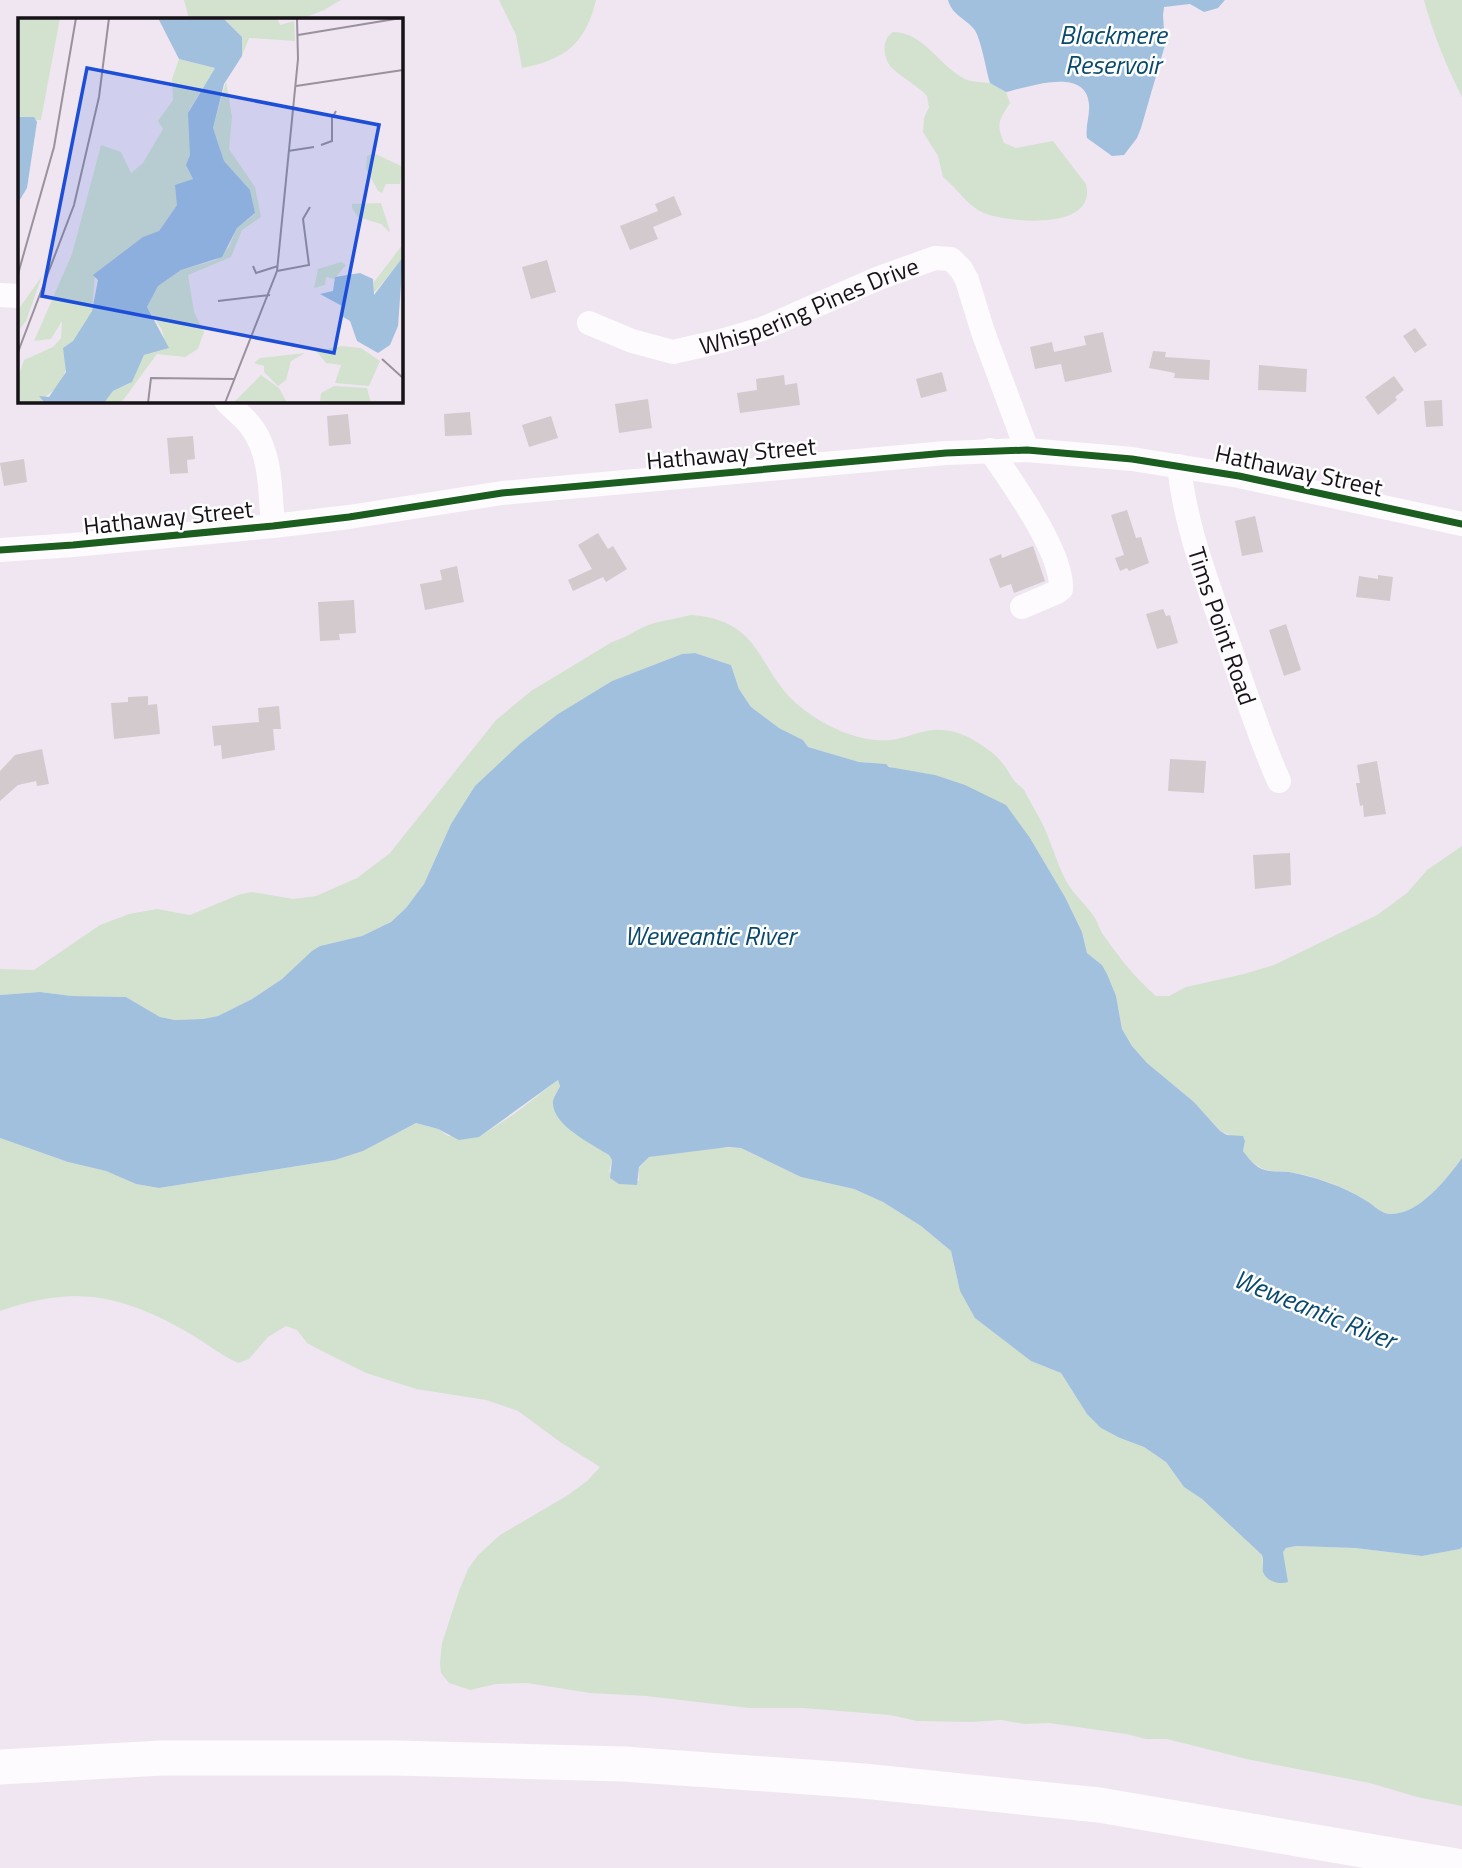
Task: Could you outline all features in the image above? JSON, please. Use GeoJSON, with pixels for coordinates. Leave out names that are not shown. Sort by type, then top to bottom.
{"type":"FeatureCollection","features":[{"type":"Feature","properties":{"kind":"highway"},"geometry":{"type":"LineString","coordinates":[[0,1767],[162,1758],[396,1758],[624,1763],[863,1781],[1099,1805],[1462,1867]]}},
{"type":"Feature","properties":{"kind":"street","name":"Whispering Pines Drive"},"geometry":{"type":"LineString","coordinates":[[589,323],[632,341],[673,352],[762,329],[879,278],[935,258],[951,259],[967,280],[983,332],[1027,450]]}},
{"type":"Feature","properties":{"kind":"street"},"geometry":{"type":"LineString","coordinates":[[0,295],[18,296]]}},
{"type":"Feature","properties":{"kind":"street"},"geometry":{"type":"LineString","coordinates":[[227,402],[252,427],[264,451],[273,526]]}},
{"type":"Feature","properties":{"kind":"street"},"geometry":{"type":"LineString","coordinates":[[990,450],[1035,518],[1062,580],[1061,589],[1057,592],[1021,607]]}},
{"type":"Feature","properties":{"kind":"street","name":"Hathaway Street"},"geometry":{"type":"LineString","coordinates":[[0,550],[273,526],[503,493],[990,450],[1027,450],[1132,459],[1178,466],[1462,524]]}},
{"type":"Feature","properties":{"kind":"street","name":"Tims Point Road"},"geometry":{"type":"LineString","coordinates":[[1178,466],[1183,503],[1205,577],[1262,741],[1279,781]]}},
{"type":"Feature","properties":{"kind":"green space"},"geometry":{"type":"Polygon","coordinates":[[[184,0],[341,0],[304,18],[189,18],[184,0]]]}},
{"type":"Feature","properties":{"kind":"green space"},"geometry":{"type":"Polygon","coordinates":[[[499,0],[596,0],[586,28],[571,47],[550,60],[522,68],[516,35],[499,0]]]}},
{"type":"Feature","properties":{"kind":"green space"},"geometry":{"type":"Polygon","coordinates":[[[1424,0],[1462,0],[1462,97],[1440,49],[1424,0]]]}},
{"type":"Feature","properties":{"kind":"green space"},"geometry":{"type":"Polygon","coordinates":[[[893,32],[904,33],[923,43],[965,79],[992,84],[1006,92],[1010,103],[999,126],[1004,143],[1016,148],[1053,141],[1086,184],[1086,199],[1079,210],[1049,220],[1030,221],[996,217],[978,210],[967,201],[943,177],[938,156],[923,132],[924,118],[929,107],[927,96],[895,71],[886,59],[885,44],[893,32]]]}},
{"type":"Feature","properties":{"kind":"green space"},"geometry":{"type":"Polygon","coordinates":[[[691,615],[715,619],[734,627],[758,651],[788,695],[812,716],[833,728],[880,740],[932,730],[949,731],[974,740],[994,754],[1024,790],[1044,827],[1069,886],[1092,913],[1102,933],[1121,958],[1156,996],[1169,996],[1186,987],[1274,965],[1377,915],[1407,893],[1427,870],[1462,846],[1462,1158],[1428,1197],[1412,1208],[1390,1214],[1328,1182],[1289,1172],[1269,1171],[1256,1165],[1243,1151],[1245,1141],[1220,1131],[1194,1102],[1147,1063],[1132,1046],[1122,1029],[1116,996],[1102,965],[1087,953],[1082,932],[1065,897],[1030,838],[885,764],[859,762],[808,747],[803,740],[779,728],[751,707],[739,689],[731,665],[695,653],[682,654],[612,681],[558,714],[522,742],[451,824],[424,884],[406,908],[391,922],[362,936],[320,946],[282,979],[252,999],[218,1016],[175,1020],[160,1017],[126,997],[72,996],[40,992],[0,995],[0,969],[34,970],[100,925],[129,914],[157,909],[190,915],[252,892],[293,899],[316,896],[357,878],[390,853],[496,720],[531,691],[612,642],[644,627],[691,615]]]}},
{"type":"Feature","properties":{"kind":"green space"},"geometry":{"type":"Polygon","coordinates":[[[558,1080],[560,1085],[553,1101],[572,1132],[609,1155],[612,1160],[609,1172],[639,1181],[639,1168],[649,1157],[712,1147],[741,1148],[801,1177],[854,1189],[883,1202],[921,1226],[951,1251],[960,1291],[1031,1361],[1061,1373],[1087,1414],[1120,1438],[1144,1447],[1166,1462],[1184,1487],[1202,1499],[1262,1555],[1263,1571],[1286,1548],[1296,1546],[1355,1548],[1422,1556],[1462,1547],[1462,1806],[1167,1739],[1146,1739],[1049,1723],[1024,1724],[1001,1720],[917,1721],[890,1715],[802,1708],[749,1708],[646,1696],[590,1693],[527,1683],[496,1684],[470,1690],[449,1683],[441,1673],[442,1643],[468,1569],[478,1555],[500,1535],[568,1495],[600,1467],[518,1411],[486,1400],[416,1389],[366,1373],[307,1343],[297,1330],[286,1326],[268,1337],[249,1359],[238,1363],[163,1319],[118,1302],[74,1296],[26,1303],[0,1311],[0,1138],[68,1162],[106,1171],[136,1184],[159,1188],[335,1160],[363,1151],[416,1123],[438,1129],[448,1136],[479,1137],[558,1080]]]}},
{"type":"Feature","properties":{"kind":"water","name":"Blackmere Reservoir"},"geometry":{"type":"Polygon","coordinates":[[[948,0],[1225,0],[1218,8],[1204,12],[1190,4],[1164,7],[1165,45],[1141,128],[1124,155],[1112,156],[1087,138],[1089,104],[1086,92],[1078,85],[1055,82],[1006,92],[990,83],[977,33],[952,9],[948,0]]]}},
{"type":"Feature","properties":{"kind":"water","name":"Weweantic River"},"geometry":{"type":"Polygon","coordinates":[[[695,653],[731,665],[739,689],[751,707],[779,728],[803,740],[808,747],[859,762],[886,764],[889,767],[935,775],[965,785],[1006,805],[1030,838],[1065,897],[1082,932],[1087,953],[1102,965],[1107,974],[1116,996],[1122,1029],[1132,1046],[1147,1063],[1194,1102],[1220,1131],[1227,1135],[1243,1136],[1243,1151],[1258,1167],[1299,1174],[1348,1190],[1382,1212],[1390,1214],[1412,1208],[1428,1197],[1462,1158],[1460,1549],[1422,1556],[1355,1548],[1296,1546],[1286,1548],[1283,1552],[1288,1582],[1278,1583],[1271,1580],[1263,1572],[1262,1555],[1202,1499],[1184,1487],[1166,1462],[1144,1447],[1101,1428],[1087,1414],[1061,1373],[1031,1361],[975,1318],[960,1291],[951,1251],[921,1226],[883,1202],[854,1189],[801,1177],[741,1148],[728,1147],[649,1157],[639,1167],[637,1185],[619,1184],[610,1178],[612,1160],[609,1155],[565,1126],[554,1110],[553,1101],[560,1086],[558,1080],[479,1137],[459,1140],[438,1129],[416,1123],[363,1151],[335,1160],[159,1188],[136,1184],[106,1171],[68,1162],[0,1138],[0,995],[40,992],[72,996],[126,997],[160,1017],[175,1020],[218,1016],[252,999],[282,979],[320,946],[362,936],[391,922],[406,908],[424,884],[451,824],[475,786],[522,742],[558,714],[612,681],[682,654],[695,653]]]}},
{"type":"Feature","properties":{"kind":"building"},"geometry":{"type":"Polygon","coordinates":[[[674,196],[682,215],[653,227],[658,239],[630,250],[620,226],[658,211],[655,204],[674,196]]]}},
{"type":"Feature","properties":{"kind":"building"},"geometry":{"type":"Polygon","coordinates":[[[547,260],[556,292],[531,299],[522,267],[547,260]]]}},
{"type":"Feature","properties":{"kind":"building"},"geometry":{"type":"Polygon","coordinates":[[[1415,328],[1427,345],[1415,353],[1403,336],[1415,328]]]}},
{"type":"Feature","properties":{"kind":"building"},"geometry":{"type":"Polygon","coordinates":[[[1103,332],[1112,372],[1065,382],[1061,364],[1035,369],[1030,347],[1052,342],[1054,352],[1086,345],[1084,336],[1103,332]]]}},
{"type":"Feature","properties":{"kind":"building"},"geometry":{"type":"Polygon","coordinates":[[[1153,351],[1166,352],[1165,357],[1210,360],[1209,380],[1174,378],[1175,373],[1149,368],[1153,351]]]}},
{"type":"Feature","properties":{"kind":"building"},"geometry":{"type":"Polygon","coordinates":[[[1259,365],[1307,369],[1306,392],[1258,390],[1259,365]]]}},
{"type":"Feature","properties":{"kind":"building"},"geometry":{"type":"Polygon","coordinates":[[[942,372],[947,391],[921,398],[916,379],[942,372]]]}},
{"type":"Feature","properties":{"kind":"building"},"geometry":{"type":"Polygon","coordinates":[[[784,375],[785,385],[797,383],[800,405],[740,413],[737,393],[757,390],[756,379],[784,375]]]}},
{"type":"Feature","properties":{"kind":"building"},"geometry":{"type":"Polygon","coordinates":[[[1394,376],[1404,390],[1395,397],[1397,400],[1378,415],[1365,397],[1394,376]]]}},
{"type":"Feature","properties":{"kind":"building"},"geometry":{"type":"Polygon","coordinates":[[[648,399],[652,428],[619,433],[615,404],[648,399]]]}},
{"type":"Feature","properties":{"kind":"building"},"geometry":{"type":"Polygon","coordinates":[[[1442,400],[1443,426],[1426,427],[1424,401],[1442,400]]]}},
{"type":"Feature","properties":{"kind":"building"},"geometry":{"type":"Polygon","coordinates":[[[470,412],[472,435],[445,436],[444,414],[470,412]]]}},
{"type":"Feature","properties":{"kind":"building"},"geometry":{"type":"Polygon","coordinates":[[[348,414],[351,444],[329,446],[327,416],[348,414]]]}},
{"type":"Feature","properties":{"kind":"building"},"geometry":{"type":"Polygon","coordinates":[[[551,416],[558,438],[529,447],[522,425],[551,416]]]}},
{"type":"Feature","properties":{"kind":"building"},"geometry":{"type":"Polygon","coordinates":[[[193,436],[195,459],[187,460],[188,473],[170,474],[167,438],[193,436]]]}},
{"type":"Feature","properties":{"kind":"building"},"geometry":{"type":"Polygon","coordinates":[[[24,459],[27,482],[4,486],[0,463],[24,459]]]}},
{"type":"Feature","properties":{"kind":"building"},"geometry":{"type":"Polygon","coordinates":[[[1127,510],[1136,538],[1141,537],[1149,563],[1129,571],[1127,568],[1120,571],[1115,558],[1124,555],[1111,515],[1127,510]]]}},
{"type":"Feature","properties":{"kind":"building"},"geometry":{"type":"Polygon","coordinates":[[[1255,516],[1263,552],[1242,556],[1235,521],[1255,516]]]}},
{"type":"Feature","properties":{"kind":"building"},"geometry":{"type":"Polygon","coordinates":[[[598,533],[608,549],[613,546],[627,569],[606,582],[603,577],[573,591],[568,580],[592,569],[578,545],[598,533]]]}},
{"type":"Feature","properties":{"kind":"building"},"geometry":{"type":"Polygon","coordinates":[[[1033,546],[1045,581],[1014,593],[1011,584],[1000,588],[989,559],[1001,554],[1002,558],[1033,546]]]}},
{"type":"Feature","properties":{"kind":"building"},"geometry":{"type":"Polygon","coordinates":[[[457,566],[464,602],[425,610],[420,584],[442,580],[440,570],[457,566]]]}},
{"type":"Feature","properties":{"kind":"building"},"geometry":{"type":"Polygon","coordinates":[[[1378,575],[1393,577],[1390,601],[1356,597],[1359,576],[1378,579],[1378,575]]]}},
{"type":"Feature","properties":{"kind":"building"},"geometry":{"type":"Polygon","coordinates":[[[354,600],[356,633],[339,634],[340,640],[320,641],[318,602],[354,600]]]}},
{"type":"Feature","properties":{"kind":"building"},"geometry":{"type":"Polygon","coordinates":[[[1163,609],[1166,616],[1170,615],[1178,643],[1157,649],[1146,614],[1163,609]]]}},
{"type":"Feature","properties":{"kind":"building"},"geometry":{"type":"Polygon","coordinates":[[[1286,624],[1301,670],[1284,676],[1269,630],[1286,624]]]}},
{"type":"Feature","properties":{"kind":"building"},"geometry":{"type":"Polygon","coordinates":[[[148,696],[148,705],[157,704],[160,734],[114,739],[111,703],[128,702],[128,697],[148,696]]]}},
{"type":"Feature","properties":{"kind":"building"},"geometry":{"type":"Polygon","coordinates":[[[279,706],[281,729],[273,729],[275,750],[222,759],[221,745],[214,746],[212,726],[259,722],[258,708],[279,706]]]}},
{"type":"Feature","properties":{"kind":"building"},"geometry":{"type":"Polygon","coordinates":[[[42,749],[49,784],[37,786],[36,781],[18,785],[0,801],[0,771],[15,755],[42,749]]]}},
{"type":"Feature","properties":{"kind":"building"},"geometry":{"type":"Polygon","coordinates":[[[1170,759],[1206,761],[1204,793],[1168,791],[1170,759]]]}},
{"type":"Feature","properties":{"kind":"building"},"geometry":{"type":"Polygon","coordinates":[[[1377,761],[1386,814],[1364,817],[1356,783],[1360,783],[1357,765],[1377,761]]]}},
{"type":"Feature","properties":{"kind":"building"},"geometry":{"type":"Polygon","coordinates":[[[1290,853],[1291,885],[1255,889],[1253,855],[1290,853]]]}},
{"type":"Feature","properties":{"kind":"cycle path"},"geometry":{"type":"LineString","coordinates":[[0,550],[273,526],[502,493],[946,453],[1027,450],[1132,459],[1239,476],[1462,524]]}}]}
